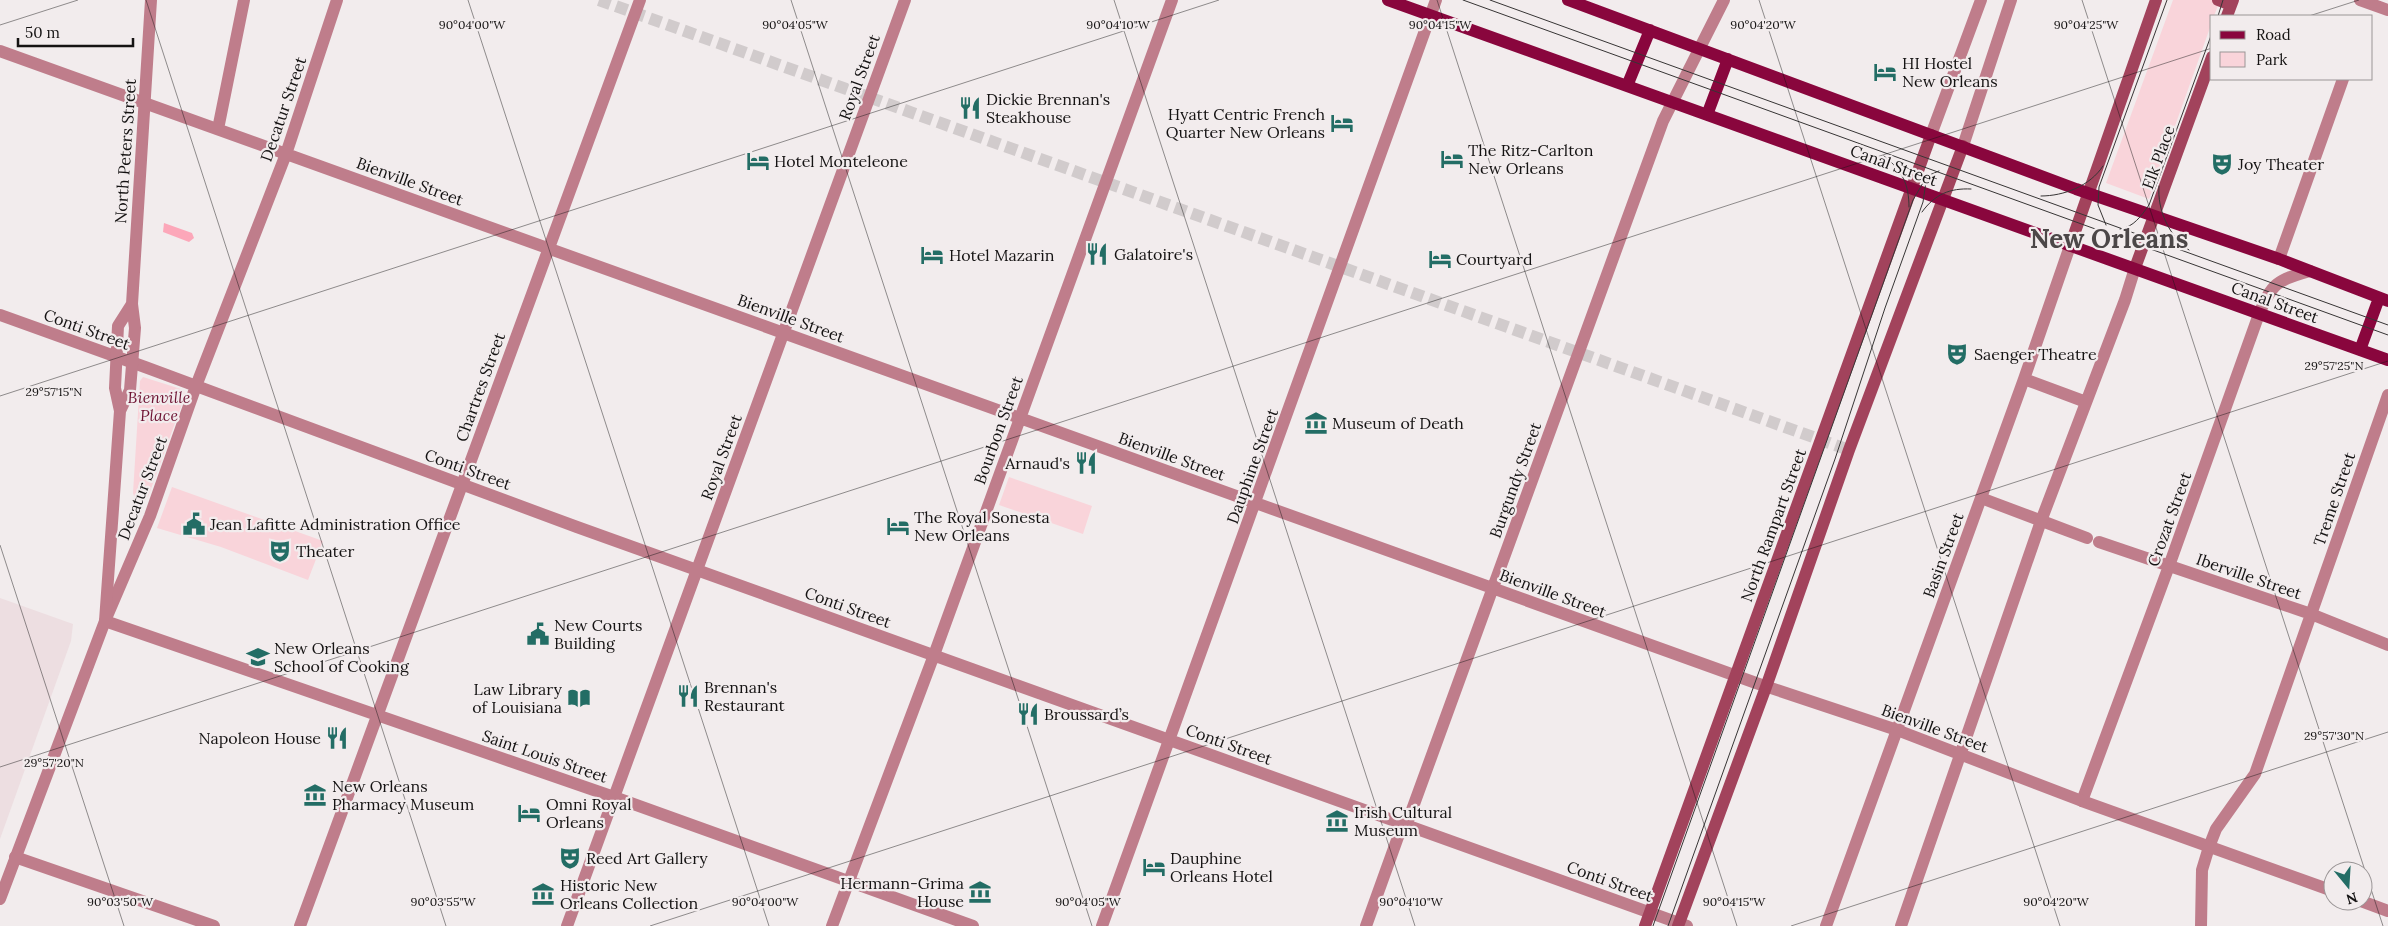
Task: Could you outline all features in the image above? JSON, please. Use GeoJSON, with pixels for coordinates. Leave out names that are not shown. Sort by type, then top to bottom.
{"type":"FeatureCollection","features":[{"type":"Feature","properties":{"kind":"main road","name":"Canal Street"},"geometry":{"type":"LineString","coordinates":[[1388,0],[2388,360]]}},
{"type":"Feature","properties":{"kind":"main road"},"geometry":{"type":"LineString","coordinates":[[1568,0],[2087,193],[2279,259],[2383,300],[2360,350]]}},
{"type":"Feature","properties":{"kind":"main road"},"geometry":{"type":"LineString","coordinates":[[2087,193],[2156,0]]}},
{"type":"Feature","properties":{"kind":"main road"},"geometry":{"type":"LineString","coordinates":[[2218,0],[2230,7]]}},
{"type":"Feature","properties":{"kind":"main road"},"geometry":{"type":"LineString","coordinates":[[1627,86],[1650,30]]}},
{"type":"Feature","properties":{"kind":"main road"},"geometry":{"type":"LineString","coordinates":[[1707,115],[1728,59]]}},
{"type":"Feature","properties":{"kind":"main road","name":"Elk Place"},"geometry":{"type":"LineString","coordinates":[[2135,268],[2210,62]]}},
{"type":"Feature","properties":{"kind":"main road","name":"North Rampart Street"},"geometry":{"type":"LineString","coordinates":[[1645,926],[1931,135]]}},
{"type":"Feature","properties":{"kind":"main road"},"geometry":{"type":"LineString","coordinates":[[1681,925],[1849,450],[1963,146]]}},
{"type":"Feature","properties":{"kind":"main road","name":"Basin Street"},"geometry":{"type":"LineString","coordinates":[[2070,246],[2087,193]]}},
{"type":"Feature","properties":{"kind":"street","name":"North Peters Street"},"geometry":{"type":"LineString","coordinates":[[120,410],[130,390],[135,328],[132,304],[143,103],[151,0]]}},
{"type":"Feature","properties":{"kind":"street"},"geometry":{"type":"LineString","coordinates":[[218,130],[244,0]]}},
{"type":"Feature","properties":{"kind":"street","name":"Decatur Street"},"geometry":{"type":"LineString","coordinates":[[0,899],[105,621],[150,516],[196,386],[286,154],[338,0]]}},
{"type":"Feature","properties":{"kind":"street","name":"Chartres Street"},"geometry":{"type":"LineString","coordinates":[[300,926],[640,0]]}},
{"type":"Feature","properties":{"kind":"street","name":"Royal Street"},"geometry":{"type":"LineString","coordinates":[[567,926],[905,0]]}},
{"type":"Feature","properties":{"kind":"street","name":"Bourbon Street"},"geometry":{"type":"LineString","coordinates":[[832,926],[934,655],[1172,0]]}},
{"type":"Feature","properties":{"kind":"street","name":"Dauphine Street"},"geometry":{"type":"LineString","coordinates":[[1102,926],[1436,0]]}},
{"type":"Feature","properties":{"kind":"street","name":"Burgundy Street"},"geometry":{"type":"LineString","coordinates":[[1366,926],[1398,837],[1406,825],[1663,121],[1724,0]]}},
{"type":"Feature","properties":{"kind":"street"},"geometry":{"type":"LineString","coordinates":[[1931,135],[1981,0]]}},
{"type":"Feature","properties":{"kind":"street"},"geometry":{"type":"LineString","coordinates":[[1963,146],[2011,0]]}},
{"type":"Feature","properties":{"kind":"street"},"geometry":{"type":"LineString","coordinates":[[2365,15],[2367,1],[2388,10]]}},
{"type":"Feature","properties":{"kind":"street","name":"Bienville Street"},"geometry":{"type":"LineString","coordinates":[[0,51],[1735,676],[1897,730],[2082,801],[2323,887]]}},
{"type":"Feature","properties":{"kind":"street"},"geometry":{"type":"LineString","coordinates":[[2279,259],[2343,80]]}},
{"type":"Feature","properties":{"kind":"street","name":"Basin Street"},"geometry":{"type":"LineString","coordinates":[[1826,926],[2024,379],[2070,246]]}},
{"type":"Feature","properties":{"kind":"street"},"geometry":{"type":"LineString","coordinates":[[1901,926],[2042,521],[2135,268]]}},
{"type":"Feature","properties":{"kind":"street","name":"Crozat Street"},"geometry":{"type":"LineString","coordinates":[[2082,801],[2268,292],[2274,285],[2289,276],[2310,271]]}},
{"type":"Feature","properties":{"kind":"street","name":"North Peters Street"},"geometry":{"type":"LineString","coordinates":[[105,621],[120,410],[115,388],[118,326],[132,304]]}},
{"type":"Feature","properties":{"kind":"street","name":"Conti Street"},"geometry":{"type":"LineString","coordinates":[[0,315],[697,570],[1681,925]]}},
{"type":"Feature","properties":{"kind":"street"},"geometry":{"type":"LineString","coordinates":[[2024,379],[2086,402]]}},
{"type":"Feature","properties":{"kind":"street","name":"Treme Street"},"geometry":{"type":"LineString","coordinates":[[2201,926],[2202,870],[2209,847],[2216,829],[2255,774],[2388,395]]}},
{"type":"Feature","properties":{"kind":"street","name":"Iberville Street"},"geometry":{"type":"LineString","coordinates":[[1981,498],[2093,540],[2310,614],[2388,645]]}},
{"type":"Feature","properties":{"kind":"street","name":"Saint Louis Street"},"geometry":{"type":"LineString","coordinates":[[105,621],[614,797],[973,926]]}},
{"type":"Feature","properties":{"kind":"street"},"geometry":{"type":"LineString","coordinates":[[15,857],[214,926]]}},
{"type":"Feature","properties":{"kind":"street"},"geometry":{"type":"LineString","coordinates":[[2373,905],[2388,911]]}},
{"type":"Feature","properties":{"kind":"shaded area"},"geometry":{"type":"Polygon","coordinates":[[[164,223],[192,233],[194,238],[189,242],[163,232],[164,223]]]}},
{"type":"Feature","properties":{"kind":"shaded area"},"geometry":{"type":"Polygon","coordinates":[[[0,598],[73,624],[71,641],[0,839],[0,598]]]}},
{"type":"Feature","properties":{"kind":"green space"},"geometry":{"type":"Polygon","coordinates":[[[2173,0],[2220,0],[2214,15],[2210,15],[2210,28],[2149,199],[2106,183],[2173,0]]]}},
{"type":"Feature","properties":{"kind":"green space","name":"Bienville Place"},"geometry":{"type":"Polygon","coordinates":[[[143,377],[184,390],[185,396],[148,497],[139,501],[135,499],[133,493],[140,381],[143,377]]]}},
{"type":"Feature","properties":{"kind":"green space"},"geometry":{"type":"Polygon","coordinates":[[[1009,477],[1092,506],[1083,534],[999,505],[1009,477]]]}},
{"type":"Feature","properties":{"kind":"green space"},"geometry":{"type":"Polygon","coordinates":[[[172,487],[323,541],[308,580],[221,547],[157,528],[172,487]]]}},
{"type":"Feature","properties":{"kind":"tunnel"},"geometry":{"type":"LineString","coordinates":[[599,0],[1849,450]]}},
{"type":"Feature","properties":{"kind":"tram line"},"geometry":{"type":"LineString","coordinates":[[1463,0],[2388,335]]}},
{"type":"Feature","properties":{"kind":"tram line"},"geometry":{"type":"LineString","coordinates":[[1490,0],[2388,325]]}},
{"type":"Feature","properties":{"kind":"tram line"},"geometry":{"type":"LineString","coordinates":[[2106,225],[2098,205],[2099,187],[2167,0]]}},
{"type":"Feature","properties":{"kind":"tram line"},"geometry":{"type":"LineString","coordinates":[[2218,15],[2223,0]]}},
{"type":"Feature","properties":{"kind":"tram line"},"geometry":{"type":"LineString","coordinates":[[2120,229],[2133,223],[2149,205],[2210,38]]}},
{"type":"Feature","properties":{"kind":"tram line"},"geometry":{"type":"LineString","coordinates":[[1884,156],[1900,172],[1906,184],[1909,207]]}},
{"type":"Feature","properties":{"kind":"tram line"},"geometry":{"type":"LineString","coordinates":[[2041,196],[2059,194],[2076,188],[2091,179],[2103,166]]}},
{"type":"Feature","properties":{"kind":"tram line"},"geometry":{"type":"LineString","coordinates":[[1653,926],[1913,200],[1927,176],[1939,171]]}},
{"type":"Feature","properties":{"kind":"tram line"},"geometry":{"type":"LineString","coordinates":[[1668,926],[1835,459],[1885,308],[1923,202],[1927,175]]}},
{"type":"Feature","properties":{"kind":"tram line"},"geometry":{"type":"LineString","coordinates":[[2159,186],[2160,204],[2166,222],[2170,230],[2189,250]]}},
{"type":"Feature","properties":{"kind":"tram line"},"geometry":{"type":"LineString","coordinates":[[1922,212],[1932,201],[1944,193],[1971,189]]}},
{"type":"Feature","properties":{"kind":"place","name":"HI Hostel New Orleans"},"geometry":{"type":"Point","coordinates":[1885,72]}},
{"type":"Feature","properties":{"kind":"place","name":"Dickie Brennan's Steakhouse"},"geometry":{"type":"Point","coordinates":[970,108]}},
{"type":"Feature","properties":{"kind":"place","name":"Hyatt Centric French Quarter New Orleans"},"geometry":{"type":"Point","coordinates":[1342,123]}},
{"type":"Feature","properties":{"kind":"place","name":"The Ritz-Carlton New Orleans"},"geometry":{"type":"Point","coordinates":[1452,159]}},
{"type":"Feature","properties":{"kind":"place","name":"Hotel Monteleone"},"geometry":{"type":"Point","coordinates":[758,161]}},
{"type":"Feature","properties":{"kind":"place","name":"Joy Theater"},"geometry":{"type":"Point","coordinates":[2222,164]}},
{"type":"Feature","properties":{"kind":"place","name":"Galatoire's"},"geometry":{"type":"Point","coordinates":[1097,254]}},
{"type":"Feature","properties":{"kind":"place","name":"Hotel Mazarin"},"geometry":{"type":"Point","coordinates":[932,255]}},
{"type":"Feature","properties":{"kind":"place","name":"Courtyard"},"geometry":{"type":"Point","coordinates":[1440,259]}},
{"type":"Feature","properties":{"kind":"place","name":"Saenger Theatre"},"geometry":{"type":"Point","coordinates":[1957,354]}},
{"type":"Feature","properties":{"kind":"place","name":"Museum of Death"},"geometry":{"type":"Point","coordinates":[1316,423]}},
{"type":"Feature","properties":{"kind":"place","name":"Arnaud's"},"geometry":{"type":"Point","coordinates":[1086,463]}},
{"type":"Feature","properties":{"kind":"place","name":"Jean Lafitte Administration Office"},"geometry":{"type":"Point","coordinates":[194,524]}},
{"type":"Feature","properties":{"kind":"place","name":"The Royal Sonesta New Orleans"},"geometry":{"type":"Point","coordinates":[898,526]}},
{"type":"Feature","properties":{"kind":"place","name":"Theater"},"geometry":{"type":"Point","coordinates":[280,551]}},
{"type":"Feature","properties":{"kind":"place","name":"New Courts Building"},"geometry":{"type":"Point","coordinates":[538,634]}},
{"type":"Feature","properties":{"kind":"place","name":"New Orleans School of Cooking"},"geometry":{"type":"Point","coordinates":[258,657]}},
{"type":"Feature","properties":{"kind":"place","name":"Brennan's Restaurant"},"geometry":{"type":"Point","coordinates":[688,696]}},
{"type":"Feature","properties":{"kind":"place","name":"Law Library of Louisiana"},"geometry":{"type":"Point","coordinates":[579,698]}},
{"type":"Feature","properties":{"kind":"place","name":"Broussard’s"},"geometry":{"type":"Point","coordinates":[1028,714]}},
{"type":"Feature","properties":{"kind":"place","name":"Napoleon House"},"geometry":{"type":"Point","coordinates":[337,738]}},
{"type":"Feature","properties":{"kind":"place","name":"New Orleans Pharmacy Museum"},"geometry":{"type":"Point","coordinates":[315,795]}},
{"type":"Feature","properties":{"kind":"place","name":"Omni Royal Orleans"},"geometry":{"type":"Point","coordinates":[529,813]}},
{"type":"Feature","properties":{"kind":"place","name":"Irish Cultural Museum"},"geometry":{"type":"Point","coordinates":[1337,821]}},
{"type":"Feature","properties":{"kind":"place","name":"Reed Art Gallery"},"geometry":{"type":"Point","coordinates":[570,858]}},
{"type":"Feature","properties":{"kind":"place","name":"Dauphine Orleans Hotel"},"geometry":{"type":"Point","coordinates":[1154,867]}},
{"type":"Feature","properties":{"kind":"place","name":"Hermann-Grima House"},"geometry":{"type":"Point","coordinates":[980,892]}},
{"type":"Feature","properties":{"kind":"place","name":"Historic New Orleans Collection"},"geometry":{"type":"Point","coordinates":[543,894]}},
{"type":"Feature","properties":{"kind":"district","name":"New Orleans"},"geometry":{"type":"Point","coordinates":[2109,238]}}]}
